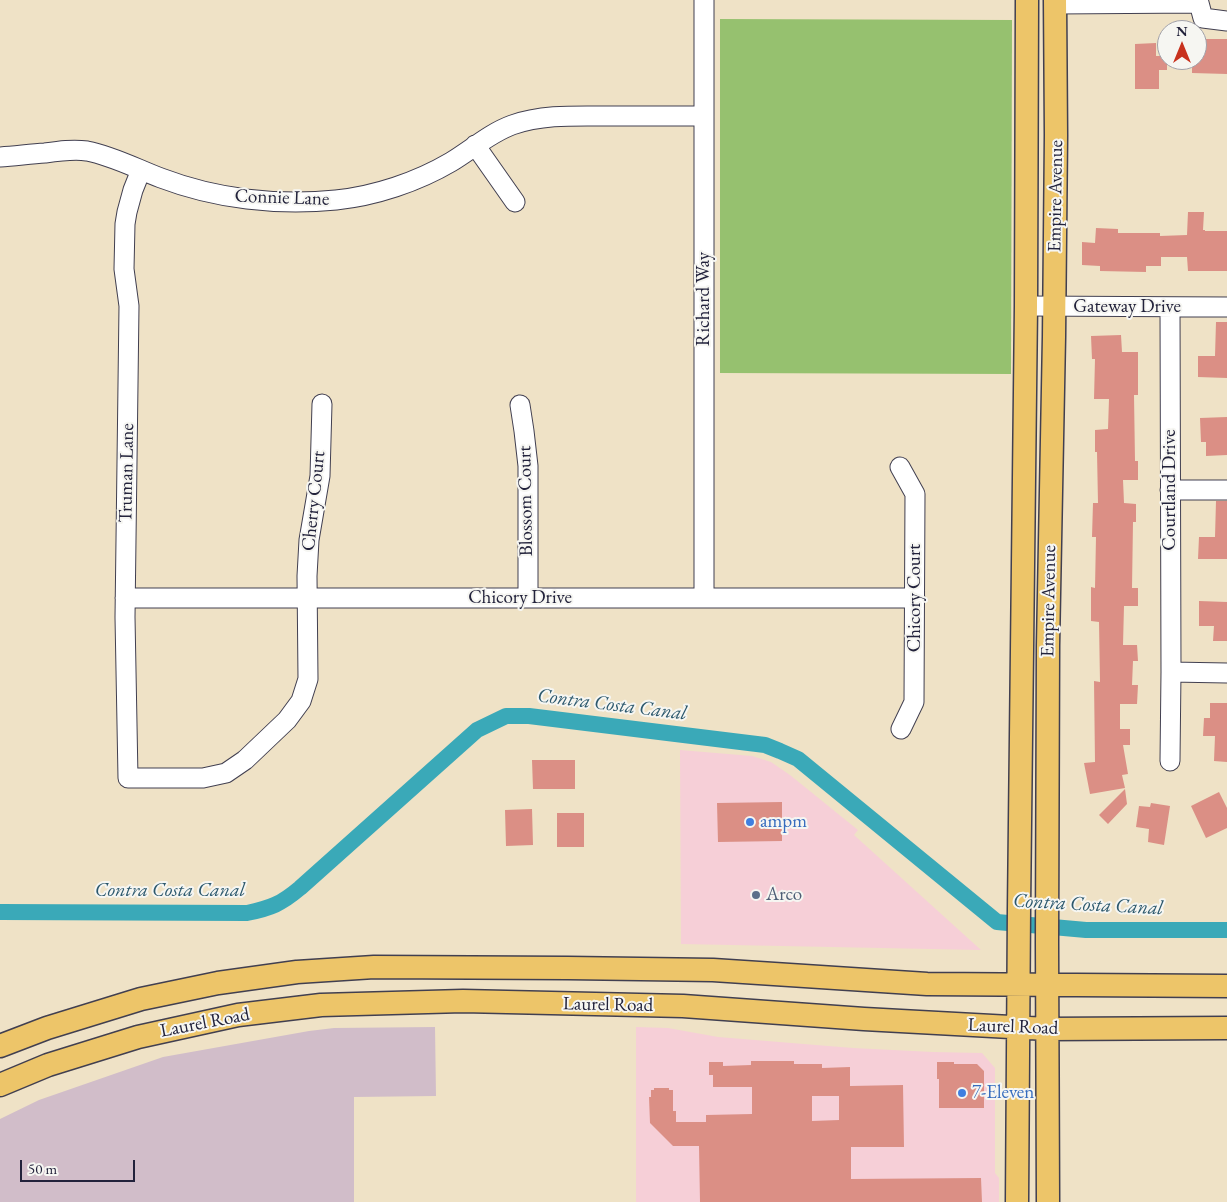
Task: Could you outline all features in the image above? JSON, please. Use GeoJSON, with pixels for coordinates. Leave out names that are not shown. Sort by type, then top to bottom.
{"type":"FeatureCollection","features":[{"type":"Feature","properties":{"kind":"main road","name":"Empire Avenue"},"geometry":{"type":"LineString","coordinates":[[1018,1202],[1027,0]]}},
{"type":"Feature","properties":{"kind":"main road","name":"Empire Avenue"},"geometry":{"type":"LineString","coordinates":[[1048,1202],[1048,635],[1055,307],[1055,2]]}},
{"type":"Feature","properties":{"kind":"main road","name":"Laurel Road"},"geometry":{"type":"LineString","coordinates":[[0,1046],[47,1028],[141,999],[218,983],[298,972],[374,967],[713,970],[927,984],[1227,986]]}},
{"type":"Feature","properties":{"kind":"main road"},"geometry":{"type":"LineString","coordinates":[[567,1004],[568,968]]}},
{"type":"Feature","properties":{"kind":"main road","name":"Laurel Road"},"geometry":{"type":"LineString","coordinates":[[0,1085],[48,1065],[138,1037],[238,1015],[321,1005],[463,1001],[683,1006],[1018,1028],[1227,1028]]}},
{"type":"Feature","properties":{"kind":"street","name":"Richard Way"},"geometry":{"type":"LineString","coordinates":[[704,0],[704,598]]}},
{"type":"Feature","properties":{"kind":"street"},"geometry":{"type":"LineString","coordinates":[[1055,2],[1199,3],[1203,18],[1227,20]]}},
{"type":"Feature","properties":{"kind":"street","name":"Connie Lane"},"geometry":{"type":"LineString","coordinates":[[0,158],[64,150],[86,151],[120,161],[194,189],[226,196],[305,202],[338,200],[370,194],[400,185],[430,173],[512,125],[543,118],[570,116],[704,116]]}},
{"type":"Feature","properties":{"kind":"street"},"geometry":{"type":"LineString","coordinates":[[476,145],[515,202]]}},
{"type":"Feature","properties":{"kind":"street","name":"Truman Lane"},"geometry":{"type":"LineString","coordinates":[[128,778],[125,598],[129,306],[124,269],[127,212],[141,170]]}},
{"type":"Feature","properties":{"kind":"street","name":"Gateway Drive"},"geometry":{"type":"LineString","coordinates":[[1026,306],[1227,307]]}},
{"type":"Feature","properties":{"kind":"street","name":"Courtland Drive"},"geometry":{"type":"LineString","coordinates":[[1170,307],[1170,760]]}},
{"type":"Feature","properties":{"kind":"street","name":"Cherry Court"},"geometry":{"type":"LineString","coordinates":[[128,778],[203,778],[226,773],[245,760],[287,720],[301,700],[308,679],[307,598],[309,540],[320,476],[322,404]]}},
{"type":"Feature","properties":{"kind":"street","name":"Blossom Court"},"geometry":{"type":"LineString","coordinates":[[520,405],[528,466],[528,598]]}},
{"type":"Feature","properties":{"kind":"street","name":"Chicory Court"},"geometry":{"type":"LineString","coordinates":[[900,468],[915,494],[914,702],[902,729]]}},
{"type":"Feature","properties":{"kind":"street"},"geometry":{"type":"LineString","coordinates":[[1170,490],[1227,490]]}},
{"type":"Feature","properties":{"kind":"street","name":"Chicory Drive"},"geometry":{"type":"LineString","coordinates":[[125,598],[915,598]]}},
{"type":"Feature","properties":{"kind":"street"},"geometry":{"type":"LineString","coordinates":[[1171,672],[1227,673]]}},
{"type":"Feature","properties":{"kind":"shaded area"},"geometry":{"type":"Polygon","coordinates":[[[680,750],[752,756],[771,762],[858,830],[854,835],[981,950],[681,944],[680,750]]]}},
{"type":"Feature","properties":{"kind":"shaded area"},"geometry":{"type":"Polygon","coordinates":[[[435,1027],[436,1096],[354,1097],[354,1202],[0,1202],[0,1119],[39,1100],[163,1057],[334,1028],[435,1027]]]}},
{"type":"Feature","properties":{"kind":"shaded area"},"geometry":{"type":"Polygon","coordinates":[[[636,1027],[668,1028],[718,1037],[853,1048],[982,1053],[995,1068],[995,1173],[999,1178],[999,1202],[636,1202],[636,1027]]]}},
{"type":"Feature","properties":{"kind":"green space"},"geometry":{"type":"Polygon","coordinates":[[[720,19],[1012,20],[1011,374],[720,373],[720,19]]]}},
{"type":"Feature","properties":{"kind":"building"},"geometry":{"type":"Polygon","coordinates":[[[1207,39],[1227,39],[1227,74],[1192,73],[1192,70],[1207,70],[1207,39]]]}},
{"type":"Feature","properties":{"kind":"building"},"geometry":{"type":"Polygon","coordinates":[[[1156,43],[1159,89],[1135,89],[1135,44],[1156,43]]]}},
{"type":"Feature","properties":{"kind":"building"},"geometry":{"type":"Polygon","coordinates":[[[1188,212],[1204,212],[1203,230],[1205,231],[1227,231],[1227,271],[1188,271],[1187,257],[1161,257],[1161,266],[1146,266],[1146,272],[1100,271],[1100,266],[1082,265],[1082,242],[1095,243],[1096,228],[1118,229],[1118,233],[1160,233],[1160,236],[1187,235],[1188,212]]]}},
{"type":"Feature","properties":{"kind":"building"},"geometry":{"type":"Polygon","coordinates":[[[1216,322],[1227,322],[1227,378],[1198,377],[1198,356],[1215,356],[1216,322]]]}},
{"type":"Feature","properties":{"kind":"building"},"geometry":{"type":"Polygon","coordinates":[[[1121,335],[1122,352],[1138,352],[1138,395],[1134,395],[1135,461],[1138,461],[1138,480],[1123,480],[1124,503],[1136,504],[1136,522],[1133,522],[1132,588],[1138,588],[1138,606],[1124,606],[1123,645],[1137,645],[1138,661],[1133,661],[1132,685],[1138,685],[1137,704],[1120,704],[1120,729],[1130,729],[1130,745],[1123,745],[1128,774],[1122,775],[1125,788],[1090,794],[1084,763],[1095,762],[1094,681],[1100,682],[1099,622],[1091,621],[1091,587],[1095,588],[1096,537],[1092,537],[1093,503],[1098,503],[1095,430],[1108,429],[1109,399],[1094,399],[1095,359],[1092,359],[1091,336],[1121,335]]]}},
{"type":"Feature","properties":{"kind":"building"},"geometry":{"type":"Polygon","coordinates":[[[1227,417],[1227,455],[1206,456],[1206,442],[1201,442],[1200,418],[1227,417]]]}},
{"type":"Feature","properties":{"kind":"building"},"geometry":{"type":"Polygon","coordinates":[[[1216,501],[1227,501],[1227,559],[1198,559],[1199,537],[1215,537],[1216,501]]]}},
{"type":"Feature","properties":{"kind":"building"},"geometry":{"type":"Polygon","coordinates":[[[1199,601],[1227,602],[1227,641],[1213,641],[1214,626],[1199,626],[1199,601]]]}},
{"type":"Feature","properties":{"kind":"building"},"geometry":{"type":"Polygon","coordinates":[[[1210,703],[1227,703],[1227,762],[1214,761],[1215,736],[1203,736],[1204,718],[1210,718],[1210,703]]]}},
{"type":"Feature","properties":{"kind":"building"},"geometry":{"type":"Polygon","coordinates":[[[532,760],[575,760],[575,789],[533,789],[532,760]]]}},
{"type":"Feature","properties":{"kind":"building"},"geometry":{"type":"Polygon","coordinates":[[[1125,789],[1127,804],[1108,824],[1099,815],[1125,789]]]}},
{"type":"Feature","properties":{"kind":"building"},"geometry":{"type":"Polygon","coordinates":[[[1219,792],[1227,808],[1227,828],[1206,838],[1191,806],[1219,792]]]}},
{"type":"Feature","properties":{"kind":"building","name":"ampm"},"geometry":{"type":"Polygon","coordinates":[[[782,802],[782,841],[718,842],[717,803],[782,802]]]}},
{"type":"Feature","properties":{"kind":"building"},"geometry":{"type":"Polygon","coordinates":[[[1151,803],[1170,806],[1164,845],[1148,842],[1149,829],[1136,827],[1139,806],[1150,807],[1151,803]]]}},
{"type":"Feature","properties":{"kind":"building"},"geometry":{"type":"Polygon","coordinates":[[[532,809],[533,845],[506,846],[505,810],[532,809]]]}},
{"type":"Feature","properties":{"kind":"building"},"geometry":{"type":"Polygon","coordinates":[[[557,813],[584,813],[584,847],[557,847],[557,813]]]}},
{"type":"Feature","properties":{"kind":"building"},"geometry":{"type":"Polygon","coordinates":[[[751,1061],[794,1061],[794,1064],[822,1064],[822,1068],[850,1067],[850,1086],[903,1085],[904,1147],[851,1147],[851,1179],[981,1178],[982,1202],[700,1202],[699,1146],[673,1146],[650,1123],[649,1097],[651,1097],[651,1090],[654,1090],[654,1088],[669,1088],[669,1090],[673,1090],[673,1111],[676,1111],[676,1122],[706,1122],[706,1115],[752,1114],[752,1087],[713,1087],[713,1075],[709,1075],[709,1062],[723,1062],[723,1066],[751,1065],[751,1061]],[[812,1096],[812,1121],[839,1120],[839,1096],[812,1096]]]}},
{"type":"Feature","properties":{"kind":"building","name":"7-Eleven"},"geometry":{"type":"Polygon","coordinates":[[[937,1062],[977,1064],[984,1071],[984,1108],[939,1108],[937,1062]]]}},
{"type":"Feature","properties":{"kind":"waterway","name":"Contra Costa Canal"},"geometry":{"type":"LineString","coordinates":[[0,912],[247,913],[269,907],[281,902],[300,888],[477,730],[506,716],[529,716],[765,745],[780,751],[798,759],[997,922],[1086,930],[1227,930]]}},
{"type":"Feature","properties":{"kind":"place","name":"ampm"},"geometry":{"type":"Point","coordinates":[750,822]}},
{"type":"Feature","properties":{"kind":"place","name":"Arco"},"geometry":{"type":"Point","coordinates":[756,895]}},
{"type":"Feature","properties":{"kind":"place","name":"7-Eleven"},"geometry":{"type":"Point","coordinates":[962,1093]}}]}
